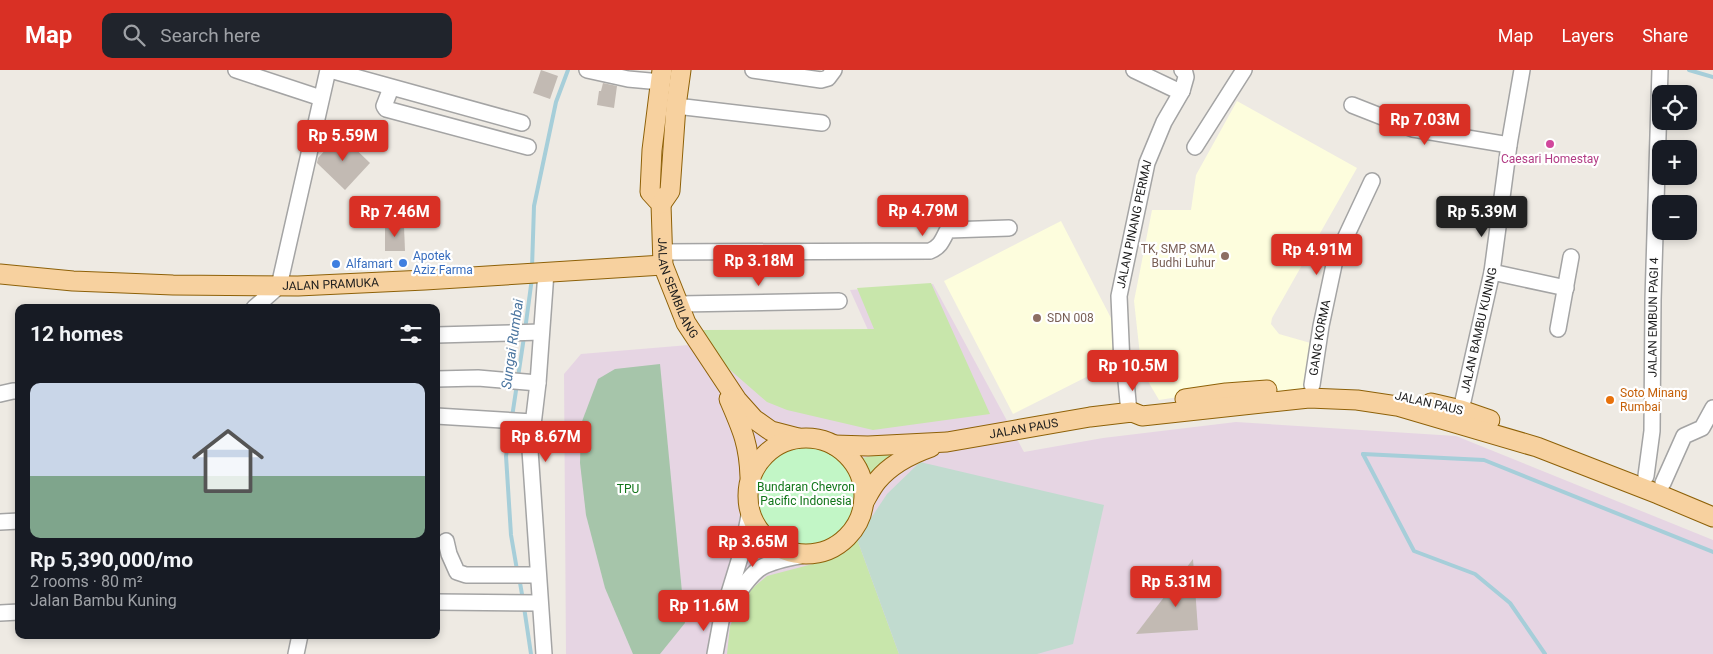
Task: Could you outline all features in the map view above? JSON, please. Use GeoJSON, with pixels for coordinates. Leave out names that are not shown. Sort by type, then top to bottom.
{"type":"FeatureCollection","features":[{"type":"Feature","properties":{"kind":"main road","name":"JALAN SEMBILANG"},"geometry":{"type":"LineString","coordinates":[[660,196],[681,70]]}},
{"type":"Feature","properties":{"kind":"main road","name":"JALAN SEMBILANG"},"geometry":{"type":"LineString","coordinates":[[662,76],[652,150],[660,196],[662,258],[686,322],[737,400],[754,419],[772,431],[798,438]]}},
{"type":"Feature","properties":{"kind":"main road","name":"JALAN PRAMUKA"},"geometry":{"type":"LineString","coordinates":[[0,274],[73,281],[173,285],[352,285],[546,272],[662,258]]}},
{"type":"Feature","properties":{"kind":"main road","name":"JALAN SEMBILANG"},"geometry":{"type":"LineString","coordinates":[[714,366],[744,434],[749,456],[750,479]]}},
{"type":"Feature","properties":{"kind":"main road","name":"JALAN PAUS"},"geometry":{"type":"LineString","coordinates":[[834,445],[877,446],[947,442],[1126,413],[1140,406],[1161,402],[1226,393],[1312,385],[1399,396],[1460,410],[1655,479],[1713,504]]}},
{"type":"Feature","properties":{"kind":"main road","name":"JALAN PAUS"},"geometry":{"type":"LineString","coordinates":[[1126,413],[1142,416],[1309,398],[1357,400],[1396,406],[1537,448],[1713,517]]}},
{"type":"Feature","properties":{"kind":"main road"},"geometry":{"type":"LineString","coordinates":[[798,438],[817,438],[834,445],[849,456],[859,470],[864,486],[864,502],[861,516],[853,531],[835,547],[823,552],[808,554],[793,552],[779,547],[766,539],[756,526],[750,511],[747,493],[756,465],[767,452],[781,442],[798,438]]}},
{"type":"Feature","properties":{"kind":"main road","name":"JALAN PAUS"},"geometry":{"type":"LineString","coordinates":[[864,502],[877,481],[892,467],[916,452],[947,442]]}},
{"type":"Feature","properties":{"kind":"street"},"geometry":{"type":"LineString","coordinates":[[236,70],[321,98]]}},
{"type":"Feature","properties":{"kind":"street"},"geometry":{"type":"LineString","coordinates":[[259,304],[279,286],[329,70],[522,123]]}},
{"type":"Feature","properties":{"kind":"street"},"geometry":{"type":"LineString","coordinates":[[588,70],[628,79],[662,76]]}},
{"type":"Feature","properties":{"kind":"street"},"geometry":{"type":"LineString","coordinates":[[753,70],[821,80],[828,78],[834,70]]}},
{"type":"Feature","properties":{"kind":"street"},"geometry":{"type":"LineString","coordinates":[[1134,70],[1182,91],[1186,77],[1182,70]]}},
{"type":"Feature","properties":{"kind":"street"},"geometry":{"type":"LineString","coordinates":[[1195,147],[1244,70]]}},
{"type":"Feature","properties":{"kind":"street","name":"JALAN BAMBU KUNING"},"geometry":{"type":"LineString","coordinates":[[1460,410],[1492,272],[1509,146],[1522,70]]}},
{"type":"Feature","properties":{"kind":"street","name":"JALAN EMBUN PAGI 4"},"geometry":{"type":"LineString","coordinates":[[1655,479],[1652,430],[1659,74]]}},
{"type":"Feature","properties":{"kind":"street"},"geometry":{"type":"LineString","coordinates":[[391,88],[384,106],[386,109],[528,147]]}},
{"type":"Feature","properties":{"kind":"street","name":"JALAN PINANG PERMAI"},"geometry":{"type":"LineString","coordinates":[[1126,413],[1119,371],[1122,364],[1119,296],[1146,163],[1164,122],[1182,91]]}},
{"type":"Feature","properties":{"kind":"street"},"geometry":{"type":"LineString","coordinates":[[1352,105],[1413,128],[1509,146]]}},
{"type":"Feature","properties":{"kind":"street"},"geometry":{"type":"LineString","coordinates":[[676,106],[822,123]]}},
{"type":"Feature","properties":{"kind":"street","name":"GANG KORMA"},"geometry":{"type":"LineString","coordinates":[[1312,385],[1321,326],[1335,260],[1372,181]]}},
{"type":"Feature","properties":{"kind":"street"},"geometry":{"type":"LineString","coordinates":[[662,258],[930,252],[941,244],[949,230],[1010,228]]}},
{"type":"Feature","properties":{"kind":"street"},"geometry":{"type":"LineString","coordinates":[[1558,328],[1571,257]]}},
{"type":"Feature","properties":{"kind":"street"},"geometry":{"type":"LineString","coordinates":[[544,654],[529,603],[525,575],[530,450],[519,421],[530,332],[546,272]]}},
{"type":"Feature","properties":{"kind":"street"},"geometry":{"type":"LineString","coordinates":[[1492,272],[1566,288]]}},
{"type":"Feature","properties":{"kind":"street"},"geometry":{"type":"LineString","coordinates":[[680,304],[839,301]]}},
{"type":"Feature","properties":{"kind":"street"},"geometry":{"type":"LineString","coordinates":[[440,335],[530,332]]}},
{"type":"Feature","properties":{"kind":"street"},"geometry":{"type":"LineString","coordinates":[[440,379],[478,378],[524,382]]}},
{"type":"Feature","properties":{"kind":"street"},"geometry":{"type":"LineString","coordinates":[[0,394],[15,391]]}},
{"type":"Feature","properties":{"kind":"street"},"geometry":{"type":"LineString","coordinates":[[1655,479],[1684,436],[1702,428],[1713,408]]}},
{"type":"Feature","properties":{"kind":"street"},"geometry":{"type":"LineString","coordinates":[[440,416],[519,421]]}},
{"type":"Feature","properties":{"kind":"street"},"geometry":{"type":"LineString","coordinates":[[715,654],[722,616],[742,551],[750,511]]}},
{"type":"Feature","properties":{"kind":"street"},"geometry":{"type":"LineString","coordinates":[[0,522],[15,521]]}},
{"type":"Feature","properties":{"kind":"street"},"geometry":{"type":"LineString","coordinates":[[446,541],[449,554],[457,572],[466,575],[525,575]]}},
{"type":"Feature","properties":{"kind":"street"},"geometry":{"type":"LineString","coordinates":[[722,616],[746,582],[760,569],[772,563],[808,554]]}},
{"type":"Feature","properties":{"kind":"street"},"geometry":{"type":"LineString","coordinates":[[440,602],[529,603]]}},
{"type":"Feature","properties":{"kind":"street"},"geometry":{"type":"LineString","coordinates":[[0,614],[15,612]]}},
{"type":"Feature","properties":{"kind":"street"},"geometry":{"type":"LineString","coordinates":[[296,654],[299,639]]}},
{"type":"Feature","properties":{"kind":"shaded area","name":"TK, SMP, SMA Budhi Luhur"},"geometry":{"type":"Polygon","coordinates":[[[1237,101],[1357,168],[1272,318],[1271,324],[1279,334],[1314,344],[1306,394],[1230,389],[1159,400],[1149,383],[1140,355],[1134,301],[1152,210],[1191,210],[1196,175],[1237,101]]]}},
{"type":"Feature","properties":{"kind":"shaded area","name":"SDN 008"},"geometry":{"type":"Polygon","coordinates":[[[1061,221],[1130,355],[1013,414],[944,281],[1061,221]]]}},
{"type":"Feature","properties":{"kind":"shaded area"},"geometry":{"type":"Polygon","coordinates":[[[933,284],[1024,452],[1103,438],[1236,422],[1456,436],[1713,540],[1713,654],[566,654],[564,374],[581,354],[868,330],[850,290],[933,284]]]}},
{"type":"Feature","properties":{"kind":"shaded area"},"geometry":{"type":"Polygon","coordinates":[[[920,462],[1104,505],[1073,644],[1037,654],[899,654],[857,539],[887,494],[920,462]]]}},
{"type":"Feature","properties":{"kind":"green space"},"geometry":{"type":"Polygon","coordinates":[[[931,283],[990,414],[873,430],[787,410],[767,402],[721,362],[702,330],[874,329],[857,288],[931,283]]]}},
{"type":"Feature","properties":{"kind":"green space","name":"TPU"},"geometry":{"type":"Polygon","coordinates":[[[660,364],[685,623],[660,654],[633,654],[605,588],[586,515],[580,463],[581,424],[598,379],[615,369],[660,364]]]}},
{"type":"Feature","properties":{"kind":"green space","name":"Bundaran Chevron Pacific Indonesia"},"geometry":{"type":"Polygon","coordinates":[[[806,443],[825,447],[842,458],[853,475],[857,494],[853,513],[842,530],[825,541],[806,545],[787,541],[770,530],[759,513],[755,494],[759,475],[770,458],[787,447],[806,443]]]}},
{"type":"Feature","properties":{"kind":"green space"},"geometry":{"type":"Polygon","coordinates":[[[912,448],[870,479],[862,458],[912,448]]]}},
{"type":"Feature","properties":{"kind":"green space"},"geometry":{"type":"Polygon","coordinates":[[[857,539],[899,654],[727,654],[730,626],[743,598],[755,586],[767,576],[828,560],[846,552],[857,539]]]}},
{"type":"Feature","properties":{"kind":"building"},"geometry":{"type":"Polygon","coordinates":[[[541,70],[558,76],[550,99],[533,93],[541,70]]]}},
{"type":"Feature","properties":{"kind":"building"},"geometry":{"type":"Polygon","coordinates":[[[603,83],[617,86],[614,108],[597,105],[599,91],[601,91],[603,83]]]}},
{"type":"Feature","properties":{"kind":"building"},"geometry":{"type":"Polygon","coordinates":[[[340,134],[370,163],[345,190],[317,163],[318,158],[340,134]]]}},
{"type":"Feature","properties":{"kind":"building"},"geometry":{"type":"Polygon","coordinates":[[[385,225],[404,226],[405,251],[385,251],[385,225]]]}},
{"type":"Feature","properties":{"kind":"building"},"geometry":{"type":"Polygon","coordinates":[[[1193,559],[1198,630],[1136,634],[1193,559]]]}},
{"type":"Feature","properties":{"kind":"waterway","name":"Sungai Rumbai"},"geometry":{"type":"LineString","coordinates":[[532,268],[534,206],[556,102],[568,70]]}},
{"type":"Feature","properties":{"kind":"waterway"},"geometry":{"type":"LineString","coordinates":[[1689,70],[1713,77]]}},
{"type":"Feature","properties":{"kind":"waterway","name":"Sungai Rumbai"},"geometry":{"type":"LineString","coordinates":[[525,330],[532,278]]}},
{"type":"Feature","properties":{"kind":"waterway","name":"Sungai Rumbai"},"geometry":{"type":"LineString","coordinates":[[518,377],[524,337]]}},
{"type":"Feature","properties":{"kind":"waterway","name":"Sungai Rumbai"},"geometry":{"type":"LineString","coordinates":[[512,417],[517,384]]}},
{"type":"Feature","properties":{"kind":"waterway","name":"Sungai Rumbai"},"geometry":{"type":"LineString","coordinates":[[511,424],[506,456],[511,535],[517,570]]}},
{"type":"Feature","properties":{"kind":"waterway"},"geometry":{"type":"LineString","coordinates":[[1363,454],[1484,460],[1713,552]]}},
{"type":"Feature","properties":{"kind":"waterway"},"geometry":{"type":"LineString","coordinates":[[1363,454],[1414,551],[1475,574],[1510,603],[1545,654]]}},
{"type":"Feature","properties":{"kind":"waterway","name":"Sungai Rumbai"},"geometry":{"type":"LineString","coordinates":[[519,577],[523,600]]}},
{"type":"Feature","properties":{"kind":"waterway","name":"Sungai Rumbai"},"geometry":{"type":"LineString","coordinates":[[524,607],[531,654]]}},
{"type":"Feature","properties":{"kind":"place","name":"Caesari Homestay"},"geometry":{"type":"Point","coordinates":[1550,144]}},
{"type":"Feature","properties":{"kind":"place","name":"TK, SMP, SMA Budhi Luhur"},"geometry":{"type":"Point","coordinates":[1225,256]}},
{"type":"Feature","properties":{"kind":"place","name":"Apotek Aziz Farma"},"geometry":{"type":"Point","coordinates":[403,263]}},
{"type":"Feature","properties":{"kind":"place","name":"Alfamart"},"geometry":{"type":"Point","coordinates":[336,264]}},
{"type":"Feature","properties":{"kind":"place","name":"SDN 008"},"geometry":{"type":"Point","coordinates":[1037,318]}},
{"type":"Feature","properties":{"kind":"place","name":"Soto Minang Rumbai"},"geometry":{"type":"Point","coordinates":[1610,400]}}]}
